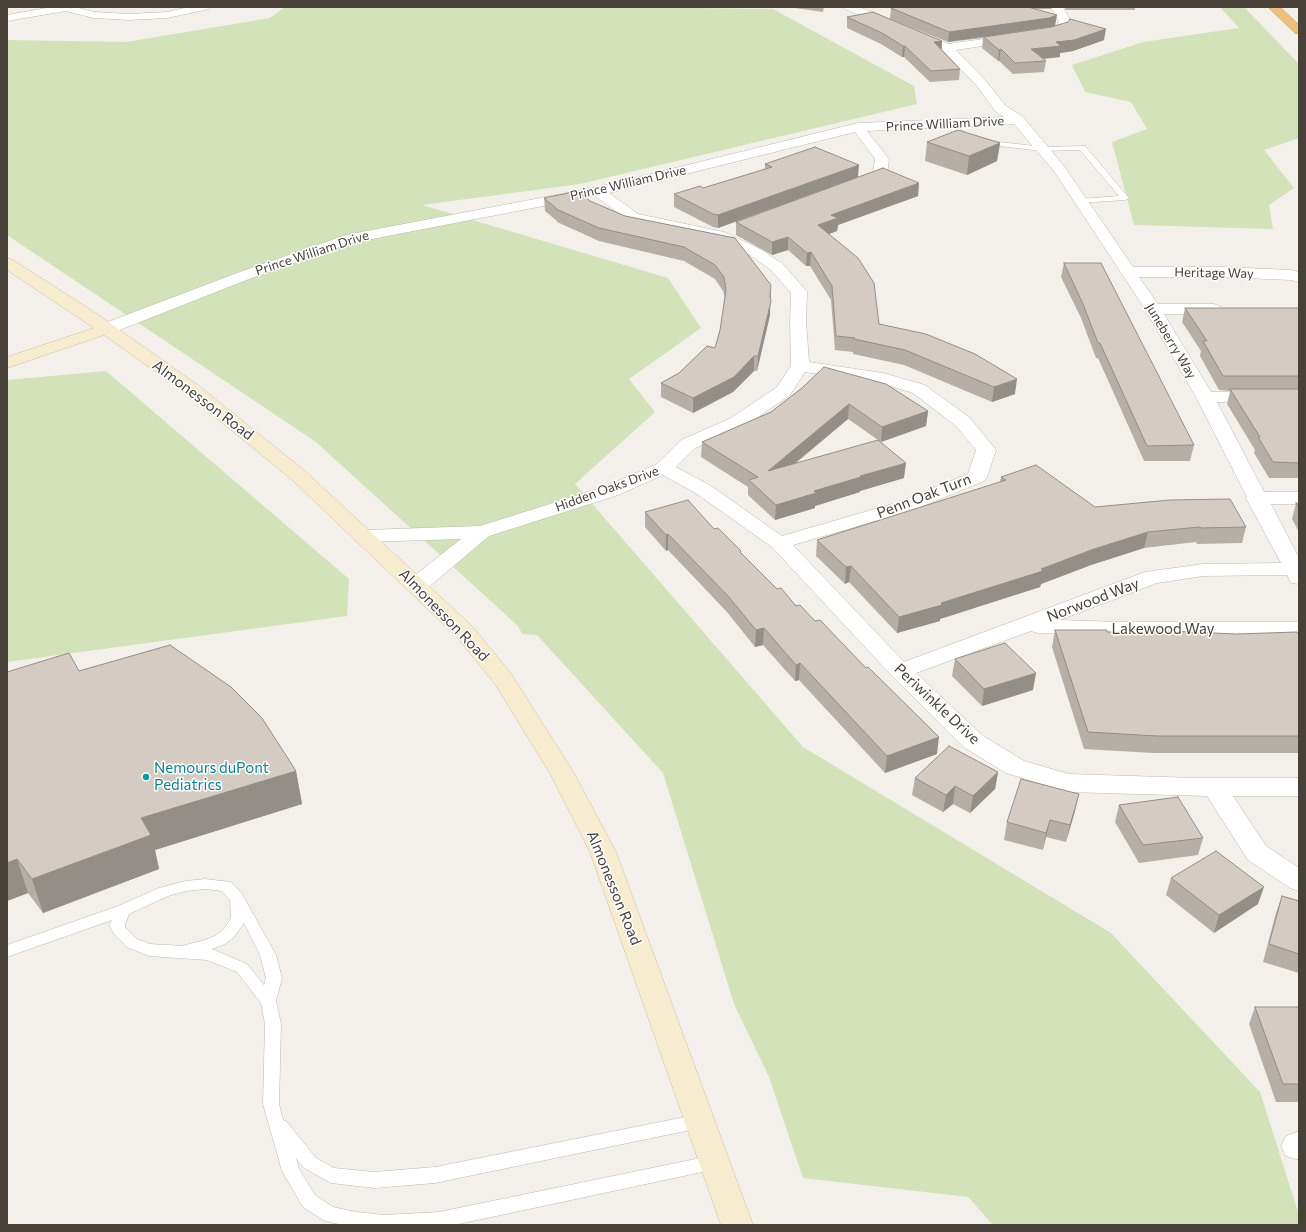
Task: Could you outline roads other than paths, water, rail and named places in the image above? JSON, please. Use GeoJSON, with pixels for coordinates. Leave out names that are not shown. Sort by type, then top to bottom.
{"type":"FeatureCollection","features":[{"type":"Feature","properties":{"kind":"highway"},"geometry":{"type":"LineString","coordinates":[[1274,7],[1299,31]]}},
{"type":"Feature","properties":{"kind":"main road","name":"Almonesson Road"},"geometry":{"type":"LineString","coordinates":[[7,263],[98,323],[198,394],[298,475],[365,536],[464,631],[504,680],[563,774],[603,852],[737,1225]]}},
{"type":"Feature","properties":{"kind":"main road"},"geometry":{"type":"LineString","coordinates":[[7,347],[98,323]]}},
{"type":"Feature","properties":{"kind":"main road"},"geometry":{"type":"LineString","coordinates":[[7,363],[98,323]]}},
{"type":"Feature","properties":{"kind":"street"},"geometry":{"type":"LineString","coordinates":[[7,18],[65,7],[94,15],[129,17],[167,15],[205,7]]}},
{"type":"Feature","properties":{"kind":"street","name":"Juneberry Way"},"geometry":{"type":"LineString","coordinates":[[849,7],[878,12],[962,47],[977,62]]}},
{"type":"Feature","properties":{"kind":"street"},"geometry":{"type":"LineString","coordinates":[[947,48],[1049,33],[1062,29],[1065,22],[1057,7]]}},
{"type":"Feature","properties":{"kind":"street","name":"Juneberry Way"},"geometry":{"type":"LineString","coordinates":[[878,12],[947,48],[981,83],[1000,108],[1018,120],[1059,169],[1153,309],[1205,397],[1296,574]]}},
{"type":"Feature","properties":{"kind":"street"},"geometry":{"type":"LineString","coordinates":[[981,83],[998,82]]}},
{"type":"Feature","properties":{"kind":"street","name":"Juneberry Way"},"geometry":{"type":"LineString","coordinates":[[1010,100],[1014,106],[1018,120]]}},
{"type":"Feature","properties":{"kind":"street","name":"Prince William Drive"},"geometry":{"type":"LineString","coordinates":[[98,323],[218,280],[243,276],[346,240],[376,233],[598,192],[858,128],[1018,120]]}},
{"type":"Feature","properties":{"kind":"street"},"geometry":{"type":"LineString","coordinates":[[843,189],[880,175],[882,159],[858,128]]}},
{"type":"Feature","properties":{"kind":"street"},"geometry":{"type":"LineString","coordinates":[[598,192],[633,217],[726,232],[777,266],[799,292],[798,321],[800,366]]}},
{"type":"Feature","properties":{"kind":"street","name":"Heritage Way"},"geometry":{"type":"LineString","coordinates":[[1128,272],[1222,272],[1291,275],[1299,277]]}},
{"type":"Feature","properties":{"kind":"street"},"geometry":{"type":"LineString","coordinates":[[1153,309],[1230,310]]}},
{"type":"Feature","properties":{"kind":"street","name":"Hidden Oaks Drive"},"geometry":{"type":"LineString","coordinates":[[365,536],[482,532],[611,491],[664,468],[688,444],[738,422],[784,391],[800,366]]}},
{"type":"Feature","properties":{"kind":"street","name":"Penn Oak Turn"},"geometry":{"type":"LineString","coordinates":[[779,544],[906,506],[977,477],[986,450],[963,422],[919,389],[883,378],[800,366]]}},
{"type":"Feature","properties":{"kind":"street"},"geometry":{"type":"LineString","coordinates":[[1205,397],[1299,397]]}},
{"type":"Feature","properties":{"kind":"street","name":"Periwinkle Drive"},"geometry":{"type":"LineString","coordinates":[[664,468],[704,490],[779,544],[900,672],[974,742],[1015,767],[1068,783],[1214,787],[1299,786]]}},
{"type":"Feature","properties":{"kind":"street"},"geometry":{"type":"LineString","coordinates":[[1256,498],[1299,498]]}},
{"type":"Feature","properties":{"kind":"street","name":"Hidden Oaks Drive"},"geometry":{"type":"LineString","coordinates":[[417,586],[482,532]]}},
{"type":"Feature","properties":{"kind":"street","name":"Norwood Way"},"geometry":{"type":"LineString","coordinates":[[900,672],[1154,577],[1203,570],[1296,574]]}},
{"type":"Feature","properties":{"kind":"street","name":"Lakewood Way"},"geometry":{"type":"LineString","coordinates":[[1027,625],[1118,629],[1299,629]]}},
{"type":"Feature","properties":{"kind":"street"},"geometry":{"type":"LineString","coordinates":[[1214,787],[1257,853],[1299,881]]}},
{"type":"Feature","properties":{"kind":"lane"},"geometry":{"type":"LineString","coordinates":[[947,124],[968,137],[998,144],[1042,148],[1082,148],[1125,198],[1080,201]]}},
{"type":"Feature","properties":{"kind":"lane"},"geometry":{"type":"LineString","coordinates":[[7,951],[122,910],[164,892],[186,886],[205,884],[226,886],[237,898],[268,955],[274,978],[268,1001]]}},
{"type":"Feature","properties":{"kind":"lane"},"geometry":{"type":"LineString","coordinates":[[173,952],[203,947],[220,940],[235,926],[238,919],[239,912],[237,898]]}},
{"type":"Feature","properties":{"kind":"lane"},"geometry":{"type":"LineString","coordinates":[[122,910],[117,926],[132,943],[149,950],[208,954],[230,962],[245,972],[268,1001],[273,1024],[271,1104],[275,1120],[291,1171],[309,1201],[329,1214],[356,1220],[384,1223],[439,1220],[715,1163]]}},
{"type":"Feature","properties":{"kind":"lane"},"geometry":{"type":"LineString","coordinates":[[275,1120],[310,1163],[331,1175],[374,1180],[435,1175],[700,1121]]}},
{"type":"Feature","properties":{"kind":"place","name":"Nemours duPont Pediatrics"},"geometry":{"type":"Point","coordinates":[146,777]}}]}
